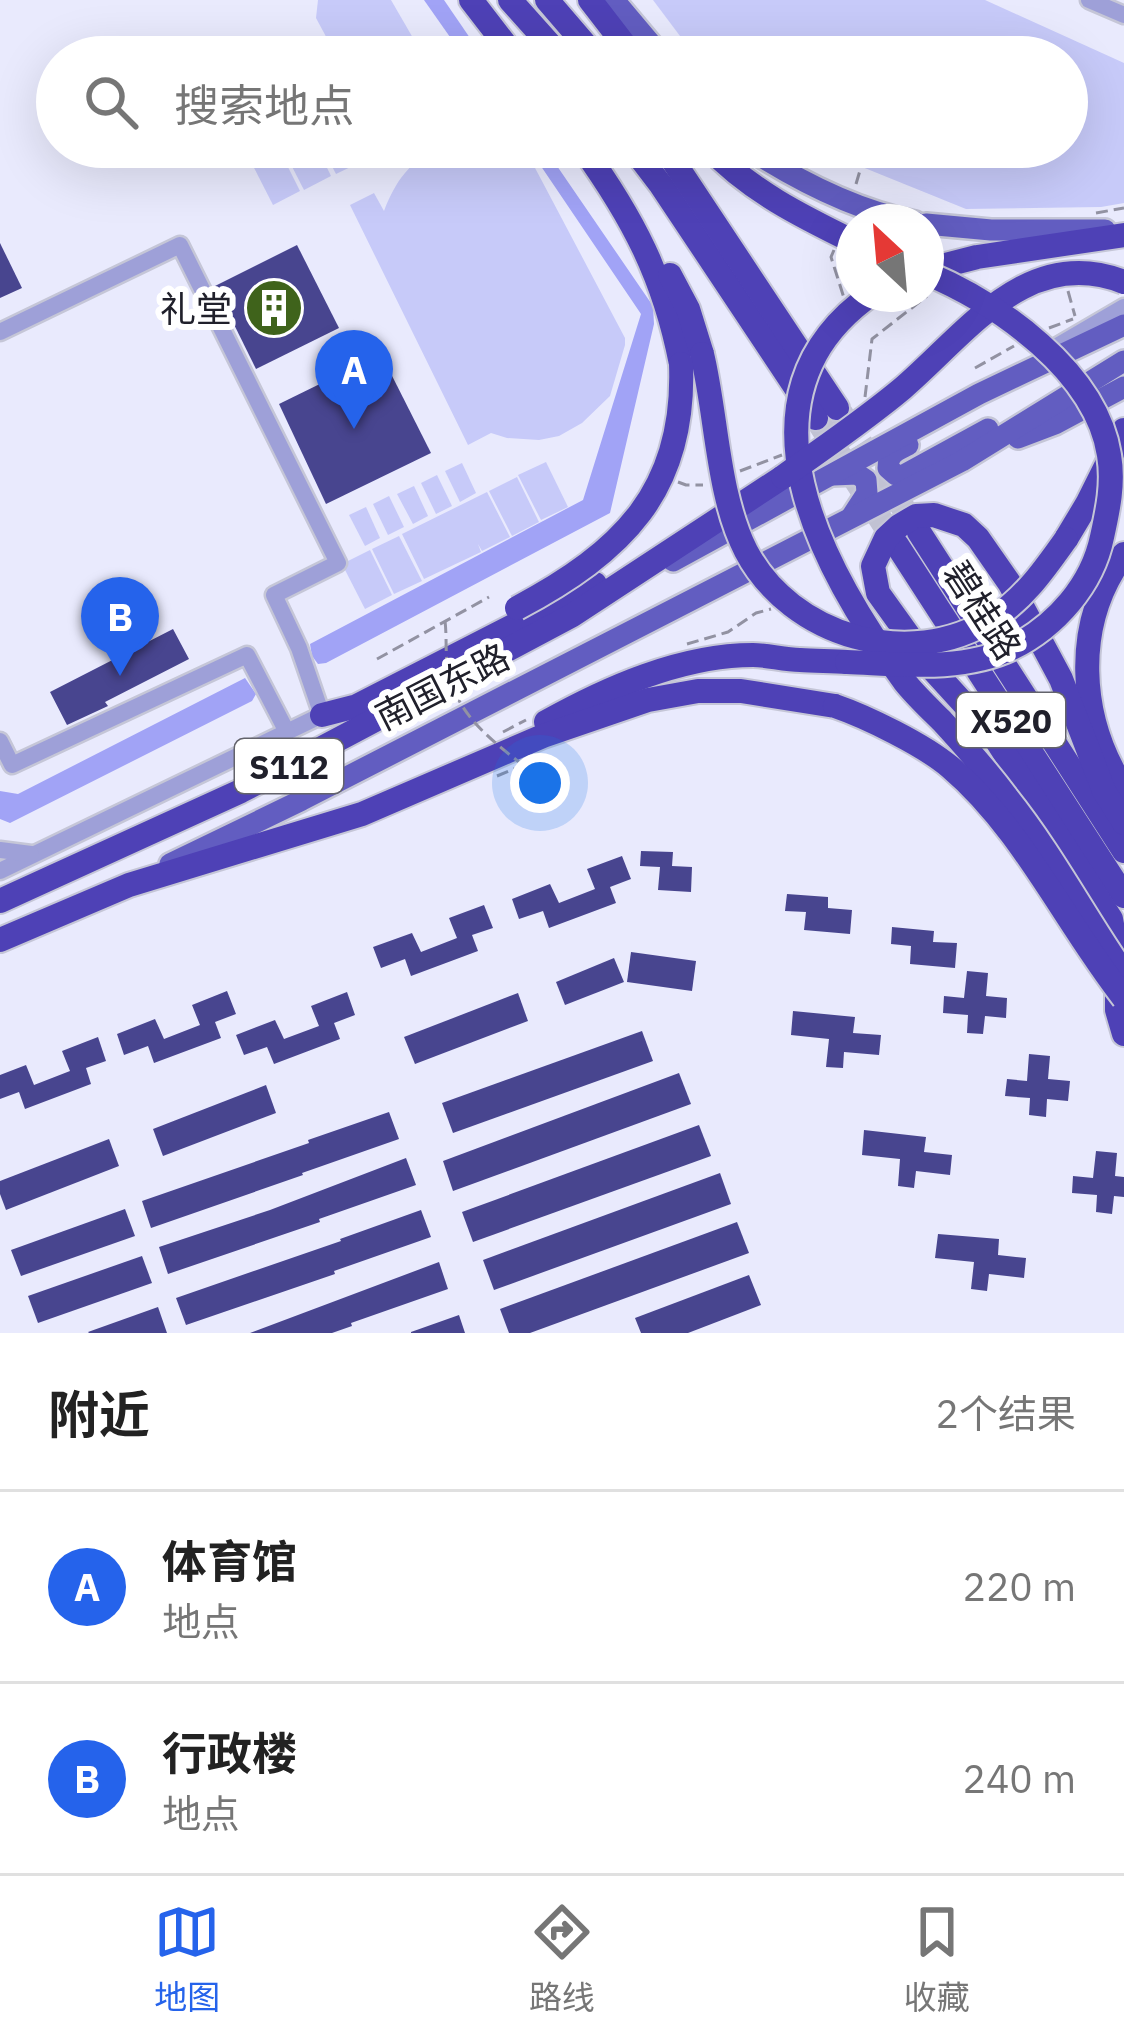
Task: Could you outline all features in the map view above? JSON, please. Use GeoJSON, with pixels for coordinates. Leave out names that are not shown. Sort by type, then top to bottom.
{"type":"FeatureCollection","features":[{"type":"Feature","properties":{"kind":"highway"},"geometry":{"type":"LineString","coordinates":[[471,0],[498,36]]}},
{"type":"Feature","properties":{"kind":"highway"},"geometry":{"type":"LineString","coordinates":[[510,0],[542,36]]}},
{"type":"Feature","properties":{"kind":"highway"},"geometry":{"type":"LineString","coordinates":[[548,0],[578,36]]}},
{"type":"Feature","properties":{"kind":"highway"},"geometry":{"type":"LineString","coordinates":[[599,2],[621,36]]}},
{"type":"Feature","properties":{"kind":"highway","name":"S112"},"geometry":{"type":"LineString","coordinates":[[322,715],[581,572],[612,546],[646,504],[675,437],[691,359],[619,198],[597,168]]}},
{"type":"Feature","properties":{"kind":"highway"},"geometry":{"type":"LineString","coordinates":[[648,168],[827,413],[677,168]]}},
{"type":"Feature","properties":{"kind":"highway"},"geometry":{"type":"LineString","coordinates":[[731,168],[745,181],[836,233]]}},
{"type":"Feature","properties":{"kind":"highway"},"geometry":{"type":"LineString","coordinates":[[944,267],[1122,225]]}},
{"type":"Feature","properties":{"kind":"highway"},"geometry":{"type":"LineString","coordinates":[[322,715],[357,706],[706,527],[899,391],[990,308],[1023,286],[1067,273],[1108,275],[1124,282]]}},
{"type":"Feature","properties":{"kind":"highway"},"geometry":{"type":"LineString","coordinates":[[423,790],[577,704],[658,671],[753,655],[800,661],[948,663],[1012,648],[1055,618],[1078,592],[1097,559],[1110,502],[1105,435],[1084,392],[1041,345],[944,282]]}},
{"type":"Feature","properties":{"kind":"highway"},"geometry":{"type":"LineString","coordinates":[[847,312],[820,346],[803,382],[794,431],[819,539],[860,616],[907,684],[1023,818],[1124,974]]}},
{"type":"Feature","properties":{"kind":"highway"},"geometry":{"type":"LineString","coordinates":[[691,359],[744,545],[769,584],[799,611],[844,634],[903,645],[973,630],[1024,594],[1066,539],[1124,430]]}},
{"type":"Feature","properties":{"kind":"highway"},"geometry":{"type":"LineString","coordinates":[[1124,823],[1104,791],[1061,679],[1010,584],[978,538],[950,518],[934,515],[916,516],[899,526],[886,538],[873,566],[878,593],[934,671],[995,738],[1111,919],[1117,951],[1117,1010],[1124,1034]]}},
{"type":"Feature","properties":{"kind":"highway","name":"南国东路"},"geometry":{"type":"LineString","coordinates":[[0,902],[241,791],[571,616],[706,527]]}},
{"type":"Feature","properties":{"kind":"highway","name":"碧桂路"},"geometry":{"type":"LineString","coordinates":[[1124,851],[908,538],[1124,896]]}},
{"type":"Feature","properties":{"kind":"highway"},"geometry":{"type":"LineString","coordinates":[[1124,554],[1094,616],[1087,694],[1100,745],[1124,789]]}},
{"type":"Feature","properties":{"kind":"highway"},"geometry":{"type":"LineString","coordinates":[[128,885],[320,828],[423,790],[543,736],[647,700],[741,691],[835,706],[878,724],[947,764],[1006,828],[1124,998]]}},
{"type":"Feature","properties":{"kind":"highway","name":"南国东路"},"geometry":{"type":"LineString","coordinates":[[0,940],[128,885]]}},
{"type":"Feature","properties":{"kind":"main road"},"geometry":{"type":"LineString","coordinates":[[599,2],[638,36]]}},
{"type":"Feature","properties":{"kind":"main road"},"geometry":{"type":"LineString","coordinates":[[779,168],[853,204]]}},
{"type":"Feature","properties":{"kind":"main road"},"geometry":{"type":"LineString","coordinates":[[944,228],[1122,225]]}},
{"type":"Feature","properties":{"kind":"main road"},"geometry":{"type":"LineString","coordinates":[[571,616],[979,394],[1124,325]]}},
{"type":"Feature","properties":{"kind":"main road"},"geometry":{"type":"LineString","coordinates":[[1096,378],[1017,413],[902,476],[889,468],[891,454],[1102,336]]}},
{"type":"Feature","properties":{"kind":"main road"},"geometry":{"type":"LineString","coordinates":[[962,460],[1124,362]]}},
{"type":"Feature","properties":{"kind":"main road"},"geometry":{"type":"LineString","coordinates":[[962,460],[1055,424],[1124,386]]}},
{"type":"Feature","properties":{"kind":"main road","name":"南国东路"},"geometry":{"type":"LineString","coordinates":[[128,885],[962,460]]}},
{"type":"Feature","properties":{"kind":"main road"},"geometry":{"type":"LineString","coordinates":[[830,475],[845,472],[866,480],[867,493],[852,517]]}},
{"type":"Feature","properties":{"kind":"street"},"geometry":{"type":"LineString","coordinates":[[1090,0],[1124,14]]}},
{"type":"Feature","properties":{"kind":"street"},"geometry":{"type":"LineString","coordinates":[[0,332],[180,244],[338,563],[274,595],[322,715]]}},
{"type":"Feature","properties":{"kind":"street"},"geometry":{"type":"LineString","coordinates":[[979,394],[1124,307]]}},
{"type":"Feature","properties":{"kind":"street"},"geometry":{"type":"LineString","coordinates":[[0,741],[12,765],[247,655],[287,732]]}},
{"type":"Feature","properties":{"kind":"street","name":"南国东路"},"geometry":{"type":"LineString","coordinates":[[0,871],[322,715]]}},
{"type":"Feature","properties":{"kind":"street"},"geometry":{"type":"LineString","coordinates":[[0,850],[32,854]]}},
{"type":"Feature","properties":{"kind":"path"},"geometry":{"type":"LineString","coordinates":[[1122,225],[1124,210]]}},
{"type":"Feature","properties":{"kind":"path"},"geometry":{"type":"LineString","coordinates":[[1045,330],[1076,318]]}},
{"type":"Feature","properties":{"kind":"path"},"geometry":{"type":"LineString","coordinates":[[975,368],[1020,343]]}},
{"type":"Feature","properties":{"kind":"path"},"geometry":{"type":"LineString","coordinates":[[377,658],[489,598]]}},
{"type":"Feature","properties":{"kind":"path"},"geometry":{"type":"LineString","coordinates":[[683,645],[728,632],[756,613],[778,608]]}},
{"type":"Feature","properties":{"kind":"path"},"geometry":{"type":"LineString","coordinates":[[446,621],[448,669],[473,722],[524,766]]}},
{"type":"Feature","properties":{"kind":"path"},"geometry":{"type":"LineString","coordinates":[[491,739],[526,719]]}},
{"type":"Feature","properties":{"kind":"shaded area"},"geometry":{"type":"Polygon","coordinates":[[[318,0],[391,0],[412,36],[326,36],[316,18],[318,0]]]}},
{"type":"Feature","properties":{"kind":"shaded area"},"geometry":{"type":"Polygon","coordinates":[[[653,0],[985,0],[1064,36],[680,36],[653,0]]]}},
{"type":"Feature","properties":{"kind":"shaded area"},"geometry":{"type":"Polygon","coordinates":[[[1088,47],[1124,63],[1124,203],[966,209],[865,168],[1088,168],[1088,47]]]}},
{"type":"Feature","properties":{"kind":"shaded area"},"geometry":{"type":"Polygon","coordinates":[[[254,168],[288,168],[300,191],[273,205],[254,168]]]}},
{"type":"Feature","properties":{"kind":"shaded area"},"geometry":{"type":"Polygon","coordinates":[[[293,168],[327,168],[331,176],[304,190],[293,168]]]}},
{"type":"Feature","properties":{"kind":"shaded area"},"geometry":{"type":"Polygon","coordinates":[[[410,168],[535,168],[625,338],[610,396],[582,423],[559,436],[539,440],[491,433],[468,445],[350,205],[374,193],[384,211],[410,168]]]}},
{"type":"Feature","properties":{"kind":"shaded area"},"geometry":{"type":"Polygon","coordinates":[[[546,462],[568,507],[541,520],[518,475],[546,462]]]}},
{"type":"Feature","properties":{"kind":"shaded area"},"geometry":{"type":"Polygon","coordinates":[[[462,463],[476,493],[460,502],[445,471],[462,463]]]}},
{"type":"Feature","properties":{"kind":"shaded area"},"geometry":{"type":"Polygon","coordinates":[[[437,475],[452,506],[436,514],[421,483],[437,475]]]}},
{"type":"Feature","properties":{"kind":"shaded area"},"geometry":{"type":"Polygon","coordinates":[[[517,477],[539,522],[512,536],[489,491],[517,477]]]}},
{"type":"Feature","properties":{"kind":"shaded area"},"geometry":{"type":"Polygon","coordinates":[[[414,486],[428,516],[413,524],[397,494],[414,486]]]}},
{"type":"Feature","properties":{"kind":"shaded area"},"geometry":{"type":"Polygon","coordinates":[[[487,492],[510,537],[482,551],[478,544],[481,552],[424,579],[402,534],[487,492]]]}},
{"type":"Feature","properties":{"kind":"shaded area"},"geometry":{"type":"Polygon","coordinates":[[[389,496],[404,527],[388,535],[373,504],[389,496]]]}},
{"type":"Feature","properties":{"kind":"shaded area"},"geometry":{"type":"Polygon","coordinates":[[[366,507],[380,538],[365,546],[349,515],[366,507]]]}},
{"type":"Feature","properties":{"kind":"shaded area"},"geometry":{"type":"Polygon","coordinates":[[[399,536],[422,581],[394,594],[372,549],[399,536]]]}},
{"type":"Feature","properties":{"kind":"shaded area"},"geometry":{"type":"Polygon","coordinates":[[[370,550],[392,595],[365,609],[342,564],[370,550]]]}},
{"type":"Feature","properties":{"kind":"water"},"geometry":{"type":"Polygon","coordinates":[[[424,0],[444,0],[469,36],[449,36],[424,0]]]}},
{"type":"Feature","properties":{"kind":"water"},"geometry":{"type":"Polygon","coordinates":[[[542,168],[558,168],[653,306],[654,324],[610,513],[318,664],[310,644],[583,500],[641,314],[542,168]]]}},
{"type":"Feature","properties":{"kind":"water"},"geometry":{"type":"Polygon","coordinates":[[[245,678],[256,694],[252,701],[10,823],[0,819],[0,791],[18,794],[245,678]]]}},
{"type":"Feature","properties":{"kind":"building"},"geometry":{"type":"Polygon","coordinates":[[[0,243],[22,288],[0,298],[0,243]]]}},
{"type":"Feature","properties":{"kind":"building","name":"礼堂"},"geometry":{"type":"Polygon","coordinates":[[[297,245],[339,328],[256,369],[215,286],[297,245]]]}},
{"type":"Feature","properties":{"kind":"building"},"geometry":{"type":"Polygon","coordinates":[[[381,354],[431,453],[326,504],[279,404],[381,354]]]}},
{"type":"Feature","properties":{"kind":"building"},"geometry":{"type":"Polygon","coordinates":[[[173,629],[189,659],[67,725],[50,692],[173,629]]]}},
{"type":"Feature","properties":{"kind":"building"},"geometry":{"type":"Polygon","coordinates":[[[641,851],[673,852],[672,866],[692,867],[691,892],[658,890],[660,867],[640,866],[641,851]]]}},
{"type":"Feature","properties":{"kind":"building"},"geometry":{"type":"Polygon","coordinates":[[[622,856],[631,879],[610,887],[616,903],[549,928],[543,911],[519,919],[512,899],[550,884],[559,903],[595,889],[587,869],[622,856]]]}},
{"type":"Feature","properties":{"kind":"building"},"geometry":{"type":"Polygon","coordinates":[[[787,894],[828,897],[828,908],[852,910],[850,934],[804,930],[806,912],[785,911],[787,894]]]}},
{"type":"Feature","properties":{"kind":"building"},"geometry":{"type":"Polygon","coordinates":[[[484,905],[493,928],[472,935],[478,951],[411,976],[405,959],[381,968],[373,947],[412,933],[421,952],[457,938],[449,918],[484,905]]]}},
{"type":"Feature","properties":{"kind":"building"},"geometry":{"type":"Polygon","coordinates":[[[892,927],[934,931],[933,942],[957,943],[955,968],[910,964],[911,946],[891,944],[892,927]]]}},
{"type":"Feature","properties":{"kind":"building"},"geometry":{"type":"Polygon","coordinates":[[[631,952],[696,961],[692,991],[627,982],[631,952]]]}},
{"type":"Feature","properties":{"kind":"building"},"geometry":{"type":"Polygon","coordinates":[[[614,958],[624,982],[565,1005],[556,982],[614,958]]]}},
{"type":"Feature","properties":{"kind":"building"},"geometry":{"type":"Polygon","coordinates":[[[967,971],[988,973],[986,996],[1007,998],[1006,1018],[985,1016],[983,1034],[967,1033],[968,1015],[943,1013],[944,996],[964,998],[967,971]]]}},
{"type":"Feature","properties":{"kind":"building"},"geometry":{"type":"Polygon","coordinates":[[[227,991],[236,1014],[215,1022],[221,1038],[154,1063],[148,1046],[124,1055],[117,1034],[155,1019],[164,1039],[200,1025],[192,1005],[227,991]]]}},
{"type":"Feature","properties":{"kind":"building"},"geometry":{"type":"Polygon","coordinates":[[[347,992],[355,1015],[334,1023],[340,1039],[274,1064],[267,1047],[244,1055],[236,1035],[275,1020],[284,1039],[319,1026],[311,1006],[347,992]]]}},
{"type":"Feature","properties":{"kind":"building"},"geometry":{"type":"Polygon","coordinates":[[[518,993],[528,1021],[415,1064],[404,1037],[518,993]]]}},
{"type":"Feature","properties":{"kind":"building"},"geometry":{"type":"Polygon","coordinates":[[[793,1011],[855,1017],[853,1033],[881,1035],[879,1055],[844,1052],[843,1068],[826,1067],[829,1039],[791,1035],[793,1011]]]}},
{"type":"Feature","properties":{"kind":"building"},"geometry":{"type":"Polygon","coordinates":[[[642,1031],[653,1061],[453,1133],[442,1103],[642,1031]]]}},
{"type":"Feature","properties":{"kind":"building"},"geometry":{"type":"Polygon","coordinates":[[[98,1037],[106,1061],[86,1068],[91,1084],[25,1109],[19,1092],[0,1099],[0,1075],[26,1065],[34,1085],[70,1071],[62,1051],[98,1037]]]}},
{"type":"Feature","properties":{"kind":"building"},"geometry":{"type":"Polygon","coordinates":[[[1029,1054],[1050,1056],[1048,1079],[1070,1081],[1068,1101],[1047,1099],[1046,1117],[1029,1115],[1030,1098],[1005,1096],[1007,1079],[1027,1081],[1029,1054]]]}},
{"type":"Feature","properties":{"kind":"building"},"geometry":{"type":"Polygon","coordinates":[[[679,1073],[691,1104],[453,1191],[443,1161],[679,1073]]]}},
{"type":"Feature","properties":{"kind":"building"},"geometry":{"type":"Polygon","coordinates":[[[266,1085],[276,1113],[163,1156],[153,1129],[266,1085]]]}},
{"type":"Feature","properties":{"kind":"building"},"geometry":{"type":"Polygon","coordinates":[[[389,1112],[399,1139],[151,1228],[142,1201],[389,1112]]]}},
{"type":"Feature","properties":{"kind":"building"},"geometry":{"type":"Polygon","coordinates":[[[699,1125],[711,1156],[473,1242],[462,1212],[699,1125]]]}},
{"type":"Feature","properties":{"kind":"building"},"geometry":{"type":"Polygon","coordinates":[[[864,1130],[926,1137],[924,1152],[952,1155],[950,1175],[916,1171],[914,1188],[898,1186],[900,1159],[862,1155],[864,1130]]]}},
{"type":"Feature","properties":{"kind":"building"},"geometry":{"type":"Polygon","coordinates":[[[109,1139],[119,1166],[6,1210],[0,1181],[109,1139]]]}},
{"type":"Feature","properties":{"kind":"building"},"geometry":{"type":"Polygon","coordinates":[[[1096,1151],[1117,1153],[1115,1176],[1124,1177],[1124,1197],[1114,1196],[1112,1214],[1096,1212],[1097,1195],[1072,1193],[1073,1176],[1093,1178],[1096,1151]]]}},
{"type":"Feature","properties":{"kind":"building"},"geometry":{"type":"Polygon","coordinates":[[[406,1158],[416,1185],[168,1274],[159,1247],[406,1158]]]}},
{"type":"Feature","properties":{"kind":"building"},"geometry":{"type":"Polygon","coordinates":[[[720,1173],[731,1204],[494,1290],[483,1260],[720,1173]]]}},
{"type":"Feature","properties":{"kind":"building"},"geometry":{"type":"Polygon","coordinates":[[[125,1209],[135,1236],[21,1276],[11,1250],[125,1209]]]}},
{"type":"Feature","properties":{"kind":"building"},"geometry":{"type":"Polygon","coordinates":[[[421,1210],[431,1237],[186,1325],[176,1298],[421,1210]]]}},
{"type":"Feature","properties":{"kind":"building"},"geometry":{"type":"Polygon","coordinates":[[[737,1222],[749,1253],[530,1333],[509,1333],[500,1309],[737,1222]]]}},
{"type":"Feature","properties":{"kind":"building"},"geometry":{"type":"Polygon","coordinates":[[[938,1234],[999,1239],[998,1255],[1026,1258],[1024,1278],[989,1274],[987,1291],[971,1289],[974,1262],[935,1258],[938,1234]]]}},
{"type":"Feature","properties":{"kind":"building"},"geometry":{"type":"Polygon","coordinates":[[[142,1256],[152,1283],[38,1323],[28,1296],[142,1256]]]}},
{"type":"Feature","properties":{"kind":"building"},"geometry":{"type":"Polygon","coordinates":[[[439,1262],[448,1289],[352,1326],[332,1333],[250,1333],[439,1262]]]}},
{"type":"Feature","properties":{"kind":"building"},"geometry":{"type":"Polygon","coordinates":[[[749,1275],[761,1305],[688,1333],[641,1333],[635,1318],[749,1275]]]}},
{"type":"Feature","properties":{"kind":"building"},"geometry":{"type":"Polygon","coordinates":[[[158,1307],[167,1333],[88,1332],[158,1307]]]}},
{"type":"Feature","properties":{"kind":"building"},"geometry":{"type":"Polygon","coordinates":[[[459,1315],[465,1333],[411,1333],[411,1332],[459,1315]]]}},
{"type":"Feature","properties":{"kind":"tunnel"},"geometry":{"type":"LineString","coordinates":[[841,413],[919,532]]}},
{"type":"Feature","properties":{"kind":"tunnel"},"geometry":{"type":"LineString","coordinates":[[816,418],[897,545]]}},
{"type":"Feature","properties":{"kind":"place","name":"礼堂"},"geometry":{"type":"Point","coordinates":[274,308]}},
{"type":"Feature","properties":{"kind":"place","name":"体育馆"},"geometry":{"type":"Point","coordinates":[354,429]}},
{"type":"Feature","properties":{"kind":"place","name":"行政楼"},"geometry":{"type":"Point","coordinates":[120,676]}}]}
